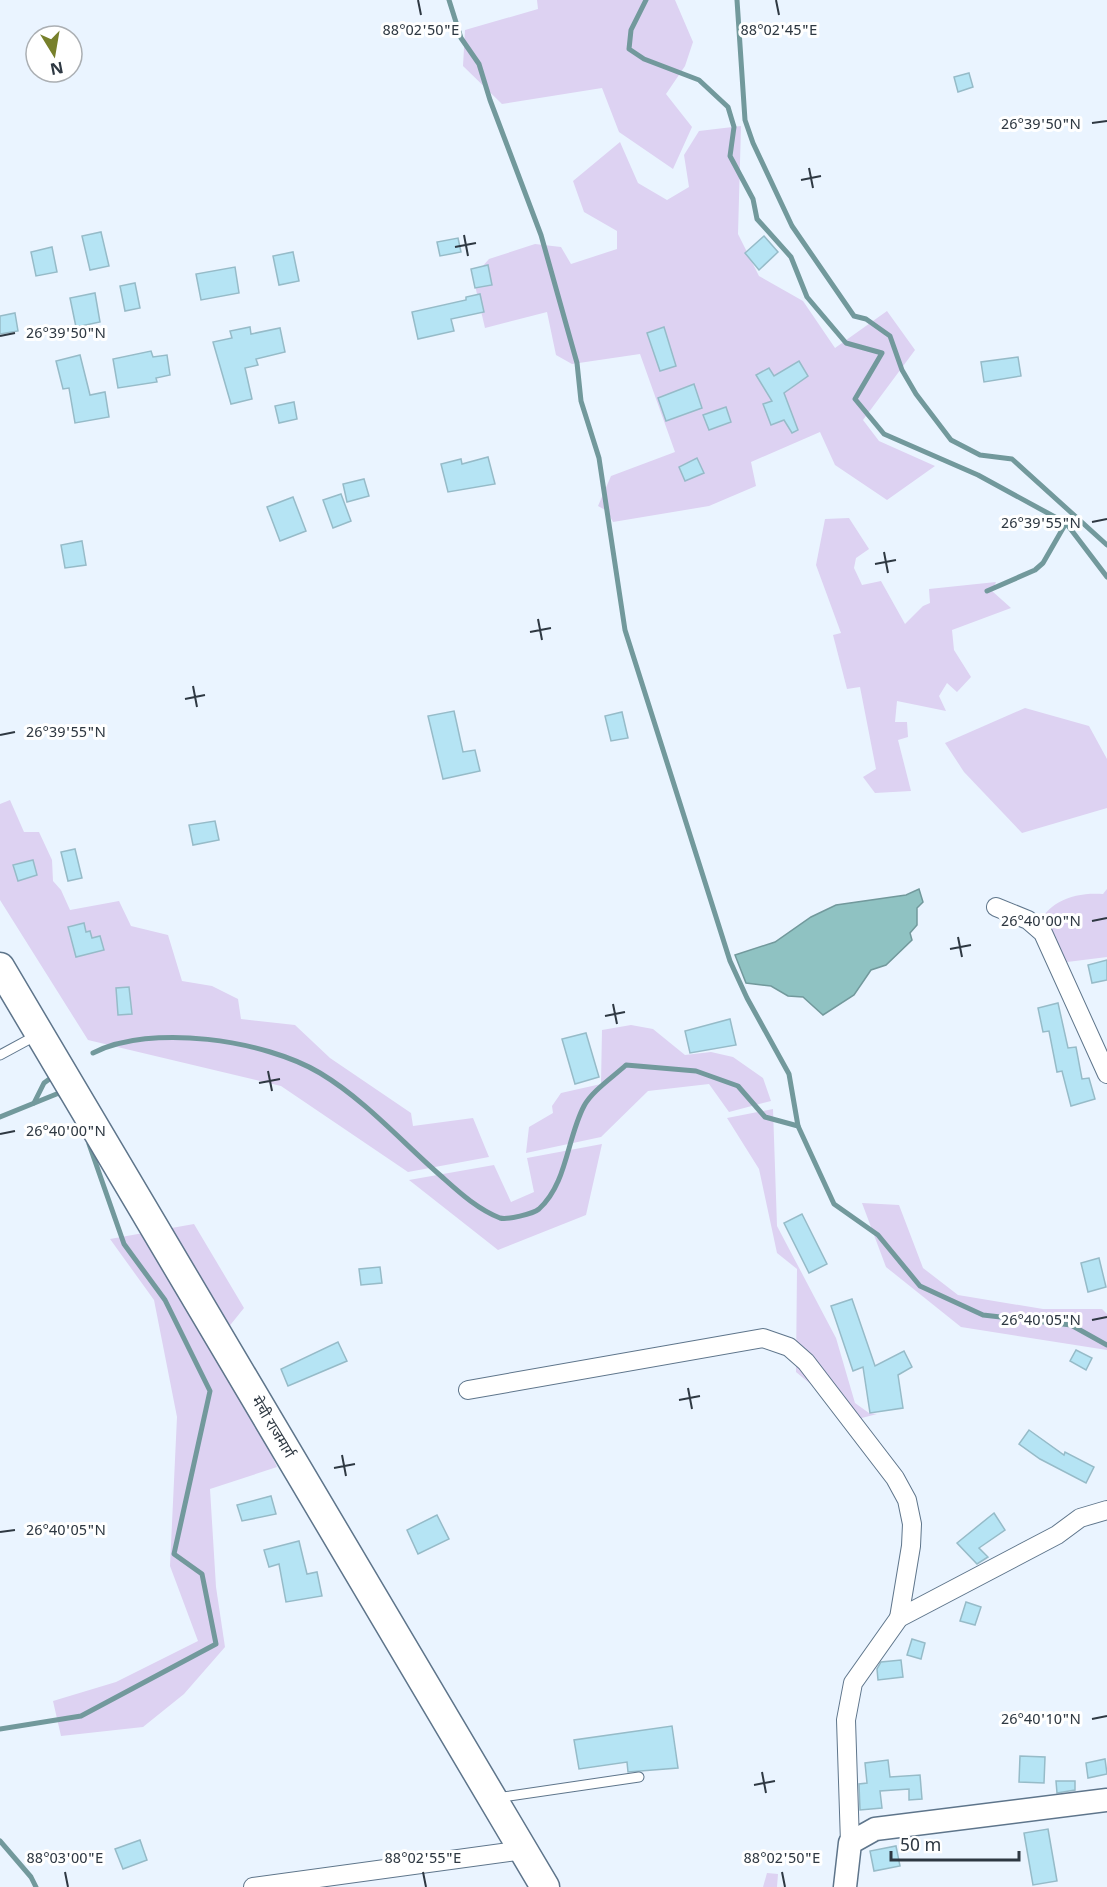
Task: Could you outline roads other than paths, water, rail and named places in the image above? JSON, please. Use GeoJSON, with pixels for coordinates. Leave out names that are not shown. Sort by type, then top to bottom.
{"type":"FeatureCollection","features":[{"type":"Feature","properties":{"kind":"main road","name":"मेची राजमार्ग"},"geometry":{"type":"LineString","coordinates":[[0,968],[545,1887]]}},
{"type":"Feature","properties":{"kind":"street"},"geometry":{"type":"LineString","coordinates":[[996,907],[1028,920],[1043,933],[1107,1074]]}},
{"type":"Feature","properties":{"kind":"street"},"geometry":{"type":"LineString","coordinates":[[468,1390],[764,1338],[789,1347],[806,1362],[895,1478],[907,1500],[912,1524],[911,1546],[898,1618],[853,1683],[846,1720],[850,1843],[845,1887]]}},
{"type":"Feature","properties":{"kind":"street"},"geometry":{"type":"LineString","coordinates":[[898,1618],[1058,1535],[1080,1518],[1107,1510]]}},
{"type":"Feature","properties":{"kind":"street"},"geometry":{"type":"LineString","coordinates":[[850,1843],[875,1829],[1107,1800]]}},
{"type":"Feature","properties":{"kind":"street"},"geometry":{"type":"LineString","coordinates":[[254,1887],[524,1850]]}},
{"type":"Feature","properties":{"kind":"lane"},"geometry":{"type":"LineString","coordinates":[[0,1054],[39,1034]]}},
{"type":"Feature","properties":{"kind":"lane"},"geometry":{"type":"LineString","coordinates":[[494,1798],[639,1777]]}},
{"type":"Feature","properties":{"kind":"waterway"},"geometry":{"type":"LineString","coordinates":[[449,0],[461,38],[479,64],[490,100],[541,235],[577,363],[581,401],[599,458],[625,630],[730,961],[747,998],[789,1074],[798,1126]]}},
{"type":"Feature","properties":{"kind":"waterway"},"geometry":{"type":"LineString","coordinates":[[646,0],[631,30],[629,49],[644,59],[699,80],[728,107],[734,127],[730,156],[753,199],[757,219],[791,257],[807,297],[846,343],[882,353],[855,399],[884,434],[978,475],[1066,523],[1107,577]]}},
{"type":"Feature","properties":{"kind":"waterway"},"geometry":{"type":"LineString","coordinates":[[737,0],[745,120],[753,143],[792,226],[854,316],[866,319],[890,336],[902,370],[916,394],[951,440],[980,455],[1012,459],[1107,545]]}},
{"type":"Feature","properties":{"kind":"waterway"},"geometry":{"type":"LineString","coordinates":[[987,591],[1035,570],[1043,563],[1066,523]]}},
{"type":"Feature","properties":{"kind":"waterway"},"geometry":{"type":"LineString","coordinates":[[93,1053],[117,1044],[176,1037],[239,1044],[297,1061],[337,1084],[383,1122],[462,1194],[476,1205],[500,1218],[520,1216],[536,1211],[548,1199],[561,1174],[584,1106],[597,1090],[626,1065],[696,1071],[738,1086],[765,1117],[798,1126],[834,1204],[878,1235],[920,1286],[983,1315],[1071,1325],[1107,1345]]}},
{"type":"Feature","properties":{"kind":"waterway"},"geometry":{"type":"LineString","coordinates":[[34,1103],[44,1083],[55,1075]]}},
{"type":"Feature","properties":{"kind":"waterway"},"geometry":{"type":"LineString","coordinates":[[0,1117],[59,1093],[62,1097]]}},
{"type":"Feature","properties":{"kind":"waterway"},"geometry":{"type":"LineString","coordinates":[[0,1729],[81,1716],[216,1644],[202,1574],[174,1554],[210,1391],[165,1300],[124,1244],[89,1144]]}},
{"type":"Feature","properties":{"kind":"waterway"},"geometry":{"type":"LineString","coordinates":[[0,1841],[31,1877],[36,1887]]}}]}
